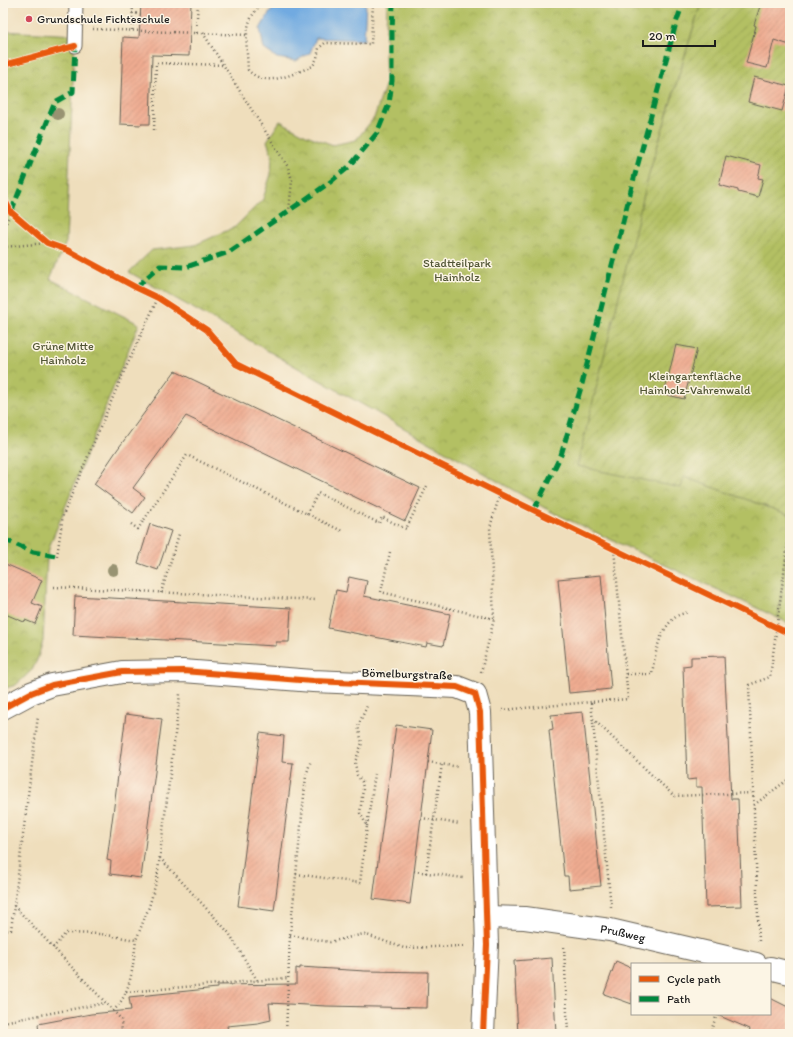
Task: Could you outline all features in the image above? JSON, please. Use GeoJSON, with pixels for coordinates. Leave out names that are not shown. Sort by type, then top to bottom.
{"type":"FeatureCollection","features":[{"type":"Feature","properties":{"kind":"street","name":"Bömelburgstraße"},"geometry":{"type":"LineString","coordinates":[[3,708],[31,693],[52,686],[122,672],[183,671],[305,681],[457,687],[477,703]]}},
{"type":"Feature","properties":{"kind":"street"},"geometry":{"type":"LineString","coordinates":[[477,703],[481,770],[487,945],[483,1034]]}},
{"type":"Feature","properties":{"kind":"street","name":"Prußweg"},"geometry":{"type":"LineString","coordinates":[[486,917],[525,918],[758,954]]}},
{"type":"Feature","properties":{"kind":"street"},"geometry":{"type":"LineString","coordinates":[[771,968],[790,973]]}},
{"type":"Feature","properties":{"kind":"lane"},"geometry":{"type":"LineString","coordinates":[[75,46],[76,3]]}},
{"type":"Feature","properties":{"kind":"path"},"geometry":{"type":"LineString","coordinates":[[132,30],[133,3]]}},
{"type":"Feature","properties":{"kind":"path"},"geometry":{"type":"LineString","coordinates":[[196,33],[198,3]]}},
{"type":"Feature","properties":{"kind":"path"},"geometry":{"type":"LineString","coordinates":[[264,3],[254,14],[247,28],[248,70],[263,80],[281,78],[313,66],[317,58],[319,48],[325,43],[372,44],[373,3]]}},
{"type":"Feature","properties":{"kind":"path"},"geometry":{"type":"LineString","coordinates":[[132,14],[141,14]]}},
{"type":"Feature","properties":{"kind":"path"},"geometry":{"type":"LineString","coordinates":[[75,28],[247,34]]}},
{"type":"Feature","properties":{"kind":"path"},"geometry":{"type":"LineString","coordinates":[[203,33],[288,167],[292,180],[290,211]]}},
{"type":"Feature","properties":{"kind":"path"},"geometry":{"type":"LineString","coordinates":[[154,130],[156,63],[224,65]]}},
{"type":"Feature","properties":{"kind":"path"},"geometry":{"type":"LineString","coordinates":[[3,230],[11,212]]}},
{"type":"Feature","properties":{"kind":"path"},"geometry":{"type":"LineString","coordinates":[[3,247],[47,242]]}},
{"type":"Feature","properties":{"kind":"path"},"geometry":{"type":"LineString","coordinates":[[57,556],[63,515],[122,376],[158,298]]}},
{"type":"Feature","properties":{"kind":"path"},"geometry":{"type":"LineString","coordinates":[[131,524],[138,528],[187,455],[342,531]]}},
{"type":"Feature","properties":{"kind":"path"},"geometry":{"type":"LineString","coordinates":[[307,514],[318,493],[380,523],[382,517],[406,529],[428,484]]}},
{"type":"Feature","properties":{"kind":"path"},"geometry":{"type":"LineString","coordinates":[[500,494],[490,527],[494,619],[477,703],[591,702],[628,699],[614,550]]}},
{"type":"Feature","properties":{"kind":"path"},"geometry":{"type":"LineString","coordinates":[[758,954],[754,793],[749,686],[770,677],[790,526]]}},
{"type":"Feature","properties":{"kind":"path"},"geometry":{"type":"LineString","coordinates":[[161,593],[179,534]]}},
{"type":"Feature","properties":{"kind":"path"},"geometry":{"type":"LineString","coordinates":[[390,552],[381,592],[494,619]]}},
{"type":"Feature","properties":{"kind":"path"},"geometry":{"type":"LineString","coordinates":[[54,587],[317,600]]}},
{"type":"Feature","properties":{"kind":"path"},"geometry":{"type":"LineString","coordinates":[[626,674],[652,674],[658,644],[667,626],[677,616],[688,612]]}},
{"type":"Feature","properties":{"kind":"path"},"geometry":{"type":"LineString","coordinates":[[113,1011],[120,1005],[129,984],[136,940],[149,907],[157,879],[183,671]]}},
{"type":"Feature","properties":{"kind":"path"},"geometry":{"type":"LineString","coordinates":[[367,826],[360,813],[363,789],[362,782],[357,775],[355,762],[362,743],[358,726],[368,702],[369,684]]}},
{"type":"Feature","properties":{"kind":"path"},"geometry":{"type":"LineString","coordinates":[[3,931],[11,930],[39,712],[31,693]]}},
{"type":"Feature","properties":{"kind":"path"},"geometry":{"type":"LineString","coordinates":[[591,702],[612,918],[610,930]]}},
{"type":"Feature","properties":{"kind":"path"},"geometry":{"type":"LineString","coordinates":[[593,719],[674,796],[754,793]]}},
{"type":"Feature","properties":{"kind":"path"},"geometry":{"type":"LineString","coordinates":[[286,1034],[290,935],[306,776],[311,760]]}},
{"type":"Feature","properties":{"kind":"path"},"geometry":{"type":"LineString","coordinates":[[428,762],[481,770]]}},
{"type":"Feature","properties":{"kind":"path"},"geometry":{"type":"LineString","coordinates":[[426,873],[442,764]]}},
{"type":"Feature","properties":{"kind":"path"},"geometry":{"type":"LineString","coordinates":[[296,874],[360,883],[375,774]]}},
{"type":"Feature","properties":{"kind":"path"},"geometry":{"type":"LineString","coordinates":[[754,805],[790,778]]}},
{"type":"Feature","properties":{"kind":"path"},"geometry":{"type":"LineString","coordinates":[[421,818],[483,827]]}},
{"type":"Feature","properties":{"kind":"path"},"geometry":{"type":"LineString","coordinates":[[160,857],[229,933],[258,980]]}},
{"type":"Feature","properties":{"kind":"path"},"geometry":{"type":"LineString","coordinates":[[414,871],[485,882]]}},
{"type":"Feature","properties":{"kind":"path"},"geometry":{"type":"LineString","coordinates":[[14,906],[121,1019],[122,1034]]}},
{"type":"Feature","properties":{"kind":"path"},"geometry":{"type":"LineString","coordinates":[[565,924],[564,938],[568,1034]]}},
{"type":"Feature","properties":{"kind":"path"},"geometry":{"type":"LineString","coordinates":[[53,948],[66,933],[101,934],[136,940]]}},
{"type":"Feature","properties":{"kind":"path"},"geometry":{"type":"LineString","coordinates":[[290,935],[330,942],[364,934],[404,948],[487,945]]}},
{"type":"Feature","properties":{"kind":"path"},"geometry":{"type":"LineString","coordinates":[[126,992],[288,978]]}},
{"type":"Feature","properties":{"kind":"path"},"geometry":{"type":"LineString","coordinates":[[3,1022],[105,1003]]}},
{"type":"Feature","properties":{"kind":"path"},"geometry":{"type":"LineString","coordinates":[[710,1034],[717,1015]]}},
{"type":"Feature","properties":{"kind":"green space","name":"Stadtteilpark Hainholz"},"geometry":{"type":"Polygon","coordinates":[[[387,3],[701,3],[649,174],[680,488],[684,476],[790,515],[790,527],[778,618],[550,511],[129,272],[152,250],[195,245],[235,227],[263,199],[271,174],[272,155],[267,141],[280,121],[306,135],[333,145],[356,140],[374,118],[386,83],[385,53],[387,3]]]}},
{"type":"Feature","properties":{"kind":"green space","name":"Kleingartenfläche Hainholz-Vahrenwald"},"geometry":{"type":"Polygon","coordinates":[[[701,3],[790,3],[790,515],[684,477],[681,488],[577,466],[649,174],[701,3]]]}},
{"type":"Feature","properties":{"kind":"green space","name":"Grüne Mitte Hainholz"},"geometry":{"type":"Polygon","coordinates":[[[3,31],[75,35],[66,242],[50,279],[139,324],[50,545],[47,557],[43,641],[37,660],[32,670],[16,685],[3,689],[3,31]]]}},
{"type":"Feature","properties":{"kind":"green space"},"geometry":{"type":"Polygon","coordinates":[[[790,527],[790,624],[778,618],[790,527]]]}},
{"type":"Feature","properties":{"kind":"water"},"geometry":{"type":"Polygon","coordinates":[[[286,3],[366,3],[364,40],[316,38],[310,53],[296,61],[277,58],[264,49],[260,29],[276,5],[286,3]]]}},
{"type":"Feature","properties":{"kind":"building"},"geometry":{"type":"Polygon","coordinates":[[[141,3],[191,3],[189,56],[152,55],[150,124],[120,124],[123,37],[139,38],[141,3]]]}},
{"type":"Feature","properties":{"kind":"building"},"geometry":{"type":"Polygon","coordinates":[[[761,3],[790,3],[790,45],[774,40],[767,68],[746,63],[756,26],[754,25],[761,3]]]}},
{"type":"Feature","properties":{"kind":"building"},"geometry":{"type":"Polygon","coordinates":[[[754,77],[789,86],[782,111],[748,102],[754,77]]]}},
{"type":"Feature","properties":{"kind":"building"},"geometry":{"type":"Polygon","coordinates":[[[726,156],[761,165],[758,178],[763,179],[758,197],[719,185],[726,156]]]}},
{"type":"Feature","properties":{"kind":"building"},"geometry":{"type":"Polygon","coordinates":[[[676,345],[697,349],[684,399],[664,394],[676,345]]]}},
{"type":"Feature","properties":{"kind":"building"},"geometry":{"type":"Polygon","coordinates":[[[175,371],[420,488],[405,521],[186,416],[133,488],[145,497],[133,513],[94,484],[175,371]]]}},
{"type":"Feature","properties":{"kind":"building"},"geometry":{"type":"Polygon","coordinates":[[[150,524],[171,531],[158,570],[138,563],[150,524]]]}},
{"type":"Feature","properties":{"kind":"building"},"geometry":{"type":"Polygon","coordinates":[[[3,563],[42,580],[32,603],[42,607],[35,624],[25,620],[24,622],[3,613],[3,563]]]}},
{"type":"Feature","properties":{"kind":"building"},"geometry":{"type":"Polygon","coordinates":[[[601,575],[611,689],[569,693],[558,579],[601,575]]]}},
{"type":"Feature","properties":{"kind":"building"},"geometry":{"type":"Polygon","coordinates":[[[349,577],[367,581],[364,596],[450,614],[443,646],[427,643],[426,647],[328,628],[336,590],[346,592],[349,577]]]}},
{"type":"Feature","properties":{"kind":"building"},"geometry":{"type":"Polygon","coordinates":[[[75,596],[291,608],[289,642],[276,642],[276,646],[73,635],[75,596]]]}},
{"type":"Feature","properties":{"kind":"building"},"geometry":{"type":"Polygon","coordinates":[[[724,656],[731,799],[738,799],[742,906],[706,907],[702,787],[696,787],[696,779],[687,780],[683,666],[691,665],[691,657],[724,656]]]}},
{"type":"Feature","properties":{"kind":"building"},"geometry":{"type":"Polygon","coordinates":[[[583,712],[601,886],[569,889],[568,876],[564,876],[549,730],[553,729],[551,715],[583,712]]]}},
{"type":"Feature","properties":{"kind":"building"},"geometry":{"type":"Polygon","coordinates":[[[126,714],[162,719],[141,878],[110,874],[111,861],[107,860],[126,714]]]}},
{"type":"Feature","properties":{"kind":"building"},"geometry":{"type":"Polygon","coordinates":[[[396,725],[432,730],[410,904],[373,899],[396,725]]]}},
{"type":"Feature","properties":{"kind":"building"},"geometry":{"type":"Polygon","coordinates":[[[260,733],[284,736],[282,762],[293,763],[274,911],[238,906],[260,733]]]}},
{"type":"Feature","properties":{"kind":"building"},"geometry":{"type":"Polygon","coordinates":[[[552,958],[556,1034],[518,1034],[514,961],[552,958]]]}},
{"type":"Feature","properties":{"kind":"building"},"geometry":{"type":"Polygon","coordinates":[[[616,961],[631,968],[631,1004],[604,994],[616,961]]]}},
{"type":"Feature","properties":{"kind":"building"},"geometry":{"type":"Polygon","coordinates":[[[300,967],[365,971],[428,972],[427,1008],[269,1003],[271,1020],[258,1023],[227,1026],[228,1032],[209,1034],[39,1034],[38,1024],[91,1014],[131,1010],[129,997],[217,988],[217,985],[296,984],[296,968],[300,969],[300,967]]]}},
{"type":"Feature","properties":{"kind":"building"},"geometry":{"type":"Polygon","coordinates":[[[771,998],[790,1008],[790,1034],[748,1034],[750,1029],[717,1015],[771,1015],[771,998]]]}},
{"type":"Feature","properties":{"kind":"marked path"},"geometry":{"type":"LineString","coordinates":[[137,288],[160,266],[186,267],[229,252],[329,183],[350,166],[377,133],[389,104],[392,81],[393,3]]}},
{"type":"Feature","properties":{"kind":"marked path"},"geometry":{"type":"LineString","coordinates":[[534,510],[561,455],[582,384],[633,182],[676,23],[683,3]]}},
{"type":"Feature","properties":{"kind":"marked path"},"geometry":{"type":"LineString","coordinates":[[11,212],[55,102],[73,92],[75,46],[73,47]]}},
{"type":"Feature","properties":{"kind":"marked path"},"geometry":{"type":"LineString","coordinates":[[3,539],[33,552],[57,556]]}},
{"type":"Feature","properties":{"kind":"cycle path"},"geometry":{"type":"LineString","coordinates":[[3,65],[75,46]]}},
{"type":"Feature","properties":{"kind":"cycle path"},"geometry":{"type":"LineString","coordinates":[[3,197],[11,212],[47,243],[67,250],[158,298],[207,330],[236,364],[500,494],[790,634]]}},
{"type":"Feature","properties":{"kind":"cycle path"},"geometry":{"type":"LineString","coordinates":[[3,708],[31,693],[52,685],[122,672],[183,671],[313,681],[457,687],[475,694],[480,712],[487,945],[483,1034]]}},
{"type":"Feature","properties":{"kind":"place","name":"Grundschule Fichteschule"},"geometry":{"type":"Point","coordinates":[29,19]}}]}
